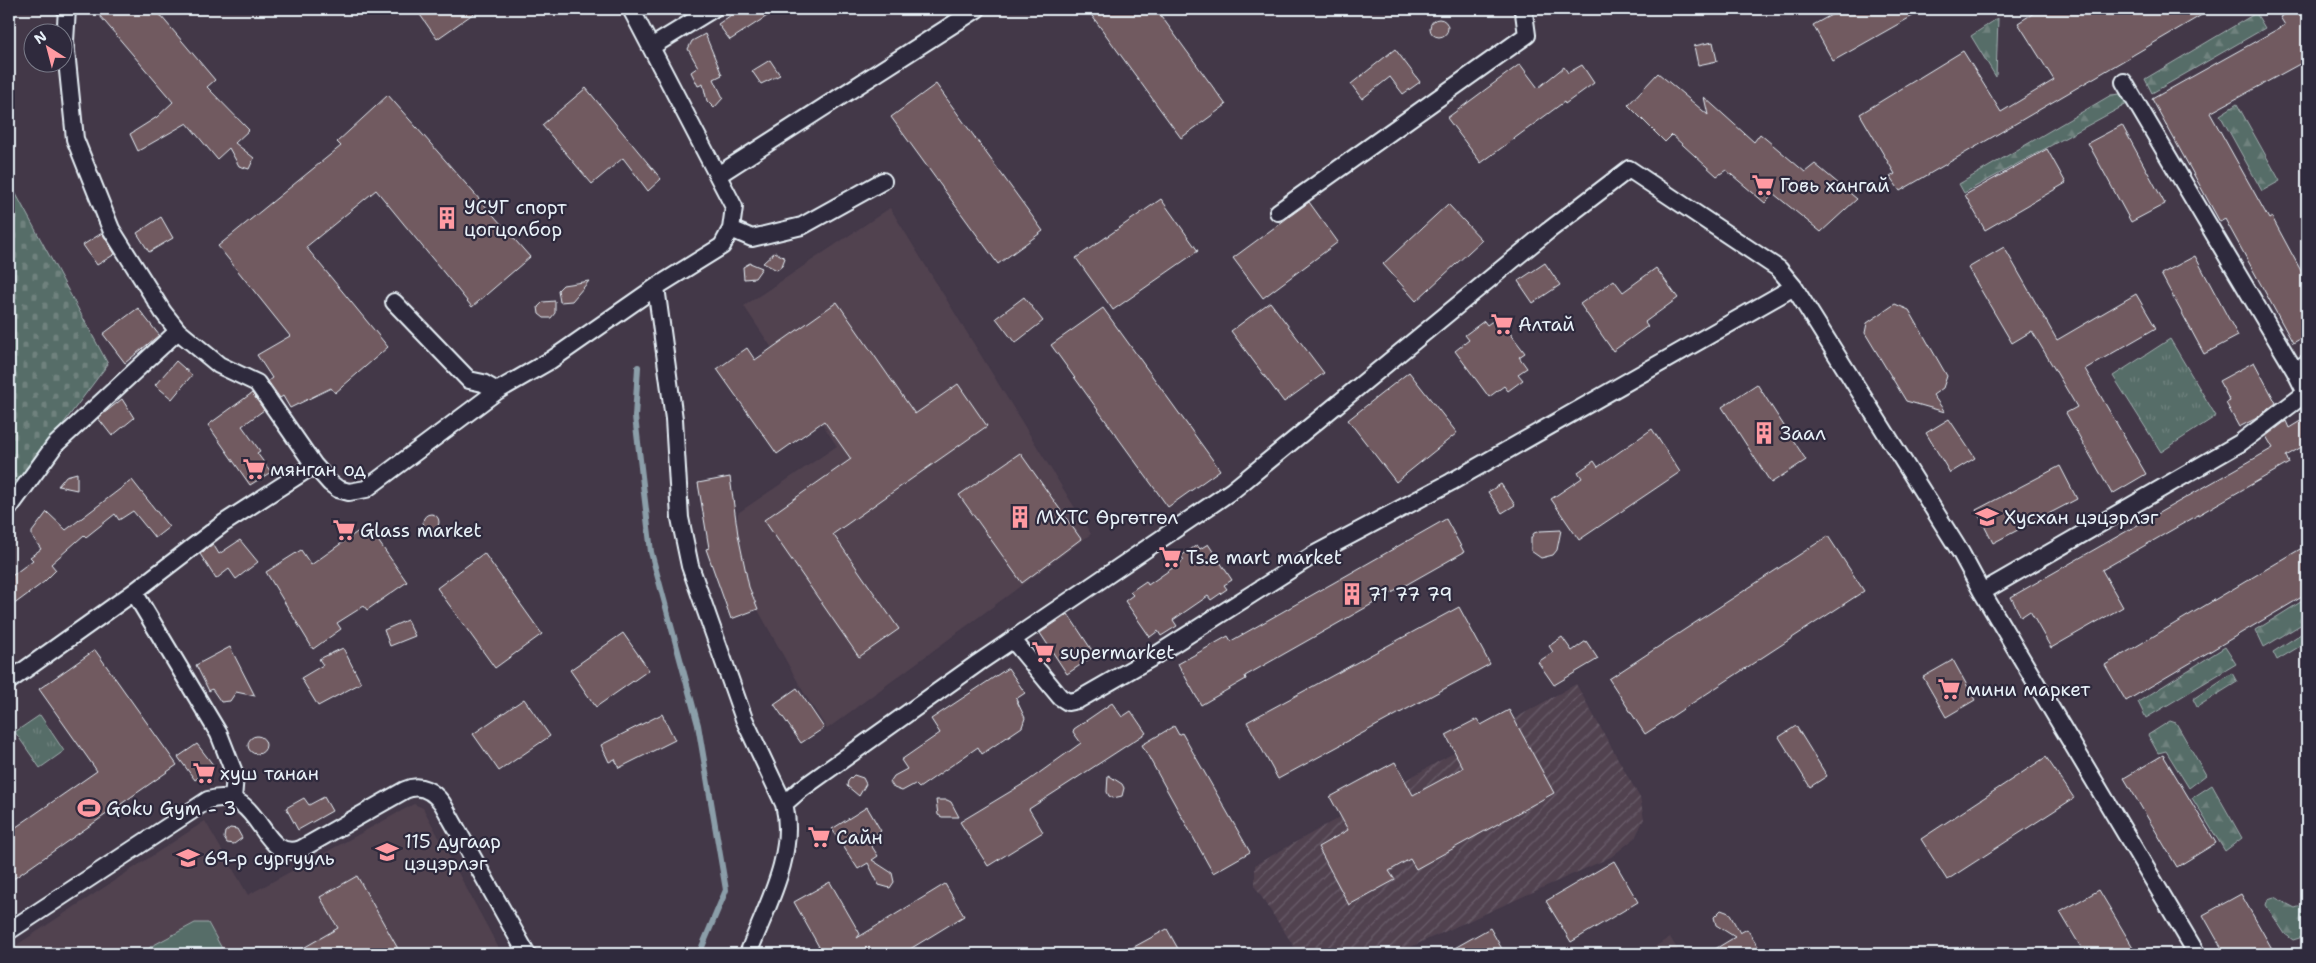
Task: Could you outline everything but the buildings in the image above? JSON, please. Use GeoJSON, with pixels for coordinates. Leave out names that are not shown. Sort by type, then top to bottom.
{"type":"FeatureCollection","features":[{"type":"Feature","properties":{"kind":"street"},"geometry":{"type":"LineString","coordinates":[[67,9],[65,41],[75,139],[111,229],[163,312],[178,331],[219,365],[257,383],[314,465],[330,483],[338,489],[349,492],[361,491],[497,390],[551,360],[656,288],[722,246],[731,229],[734,208],[631,9]]}},
{"type":"Feature","properties":{"kind":"street"},"geometry":{"type":"LineString","coordinates":[[651,47],[713,9]]}},
{"type":"Feature","properties":{"kind":"street"},"geometry":{"type":"LineString","coordinates":[[718,175],[977,9]]}},
{"type":"Feature","properties":{"kind":"street"},"geometry":{"type":"LineString","coordinates":[[1278,212],[1527,35],[1522,9]]}},
{"type":"Feature","properties":{"kind":"street"},"geometry":{"type":"LineString","coordinates":[[1982,592],[2240,443],[2306,394],[2301,367],[2124,82]]}},
{"type":"Feature","properties":{"kind":"street"},"geometry":{"type":"LineString","coordinates":[[784,804],[800,790],[970,669],[1233,490],[1548,231],[1629,169],[1778,269],[1794,287],[1961,553],[1982,592],[2198,954]]}},
{"type":"Feature","properties":{"kind":"street"},"geometry":{"type":"LineString","coordinates":[[731,229],[752,238],[802,226],[883,181]]}},
{"type":"Feature","properties":{"kind":"street"},"geometry":{"type":"LineString","coordinates":[[1013,640],[1060,697],[1068,702],[1078,700],[1153,657],[1316,554],[1450,482],[1794,287]]}},
{"type":"Feature","properties":{"kind":"street"},"geometry":{"type":"LineString","coordinates":[[656,288],[674,419],[680,518],[690,566],[744,719],[784,804],[787,828],[782,862],[748,954]]}},
{"type":"Feature","properties":{"kind":"street"},"geometry":{"type":"LineString","coordinates":[[394,302],[469,380],[482,383],[497,390]]}},
{"type":"Feature","properties":{"kind":"street"},"geometry":{"type":"LineString","coordinates":[[9,508],[55,445],[178,331]]}},
{"type":"Feature","properties":{"kind":"street"},"geometry":{"type":"LineString","coordinates":[[9,681],[134,592],[224,523],[314,465]]}},
{"type":"Feature","properties":{"kind":"street"},"geometry":{"type":"LineString","coordinates":[[134,592],[219,734],[235,775],[233,799]]}},
{"type":"Feature","properties":{"kind":"street"},"geometry":{"type":"LineString","coordinates":[[9,931],[200,804],[215,798],[233,799],[247,808],[276,845],[283,850],[292,851],[301,849],[405,790],[414,787],[427,790],[442,803],[527,954]]}},
{"type":"Feature","properties":{"kind":"shaded area"},"geometry":{"type":"Polygon","coordinates":[[[890,208],[1091,534],[827,729],[804,693],[747,590],[736,537],[738,513],[837,446],[744,306],[890,208]]]}},
{"type":"Feature","properties":{"kind":"shaded area"},"geometry":{"type":"Polygon","coordinates":[[[1576,684],[1640,798],[1644,819],[1635,838],[1611,857],[1395,954],[1299,954],[1255,887],[1255,865],[1576,684]]]}},
{"type":"Feature","properties":{"kind":"shaded area"},"geometry":{"type":"Polygon","coordinates":[[[414,804],[423,808],[502,954],[9,954],[9,950],[205,821],[248,895],[414,804]]]}},
{"type":"Feature","properties":{"kind":"shaded area"},"geometry":{"type":"Polygon","coordinates":[[[1670,937],[1680,954],[1644,954],[1670,937]]]}},
{"type":"Feature","properties":{"kind":"green space"},"geometry":{"type":"Polygon","coordinates":[[[2256,13],[2265,28],[2152,93],[2145,79],[2256,13]]]}},
{"type":"Feature","properties":{"kind":"green space"},"geometry":{"type":"Polygon","coordinates":[[[1998,18],[1996,77],[1971,36],[1998,18]]]}},
{"type":"Feature","properties":{"kind":"green space"},"geometry":{"type":"Polygon","coordinates":[[[2120,94],[2127,104],[1964,193],[1959,184],[2111,95],[2120,94]]]}},
{"type":"Feature","properties":{"kind":"green space"},"geometry":{"type":"Polygon","coordinates":[[[2237,104],[2280,181],[2262,191],[2220,115],[2237,104]]]}},
{"type":"Feature","properties":{"kind":"green space"},"geometry":{"type":"Polygon","coordinates":[[[9,181],[108,364],[9,496],[9,181]]]}},
{"type":"Feature","properties":{"kind":"green space"},"geometry":{"type":"Polygon","coordinates":[[[2170,339],[2216,416],[2161,452],[2113,376],[2170,339]]]}},
{"type":"Feature","properties":{"kind":"green space"},"geometry":{"type":"Polygon","coordinates":[[[2307,598],[2307,621],[2264,647],[2256,630],[2307,598]]]}},
{"type":"Feature","properties":{"kind":"green space"},"geometry":{"type":"Polygon","coordinates":[[[2307,630],[2307,642],[2277,660],[2273,652],[2307,630]]]}},
{"type":"Feature","properties":{"kind":"green space"},"geometry":{"type":"Polygon","coordinates":[[[2225,647],[2236,664],[2146,718],[2138,702],[2225,647]]]}},
{"type":"Feature","properties":{"kind":"green space"},"geometry":{"type":"Polygon","coordinates":[[[2232,673],[2237,682],[2197,707],[2193,699],[2232,673]]]}},
{"type":"Feature","properties":{"kind":"green space"},"geometry":{"type":"Polygon","coordinates":[[[40,715],[64,751],[40,768],[15,732],[40,715]]]}},
{"type":"Feature","properties":{"kind":"green space"},"geometry":{"type":"Polygon","coordinates":[[[2170,721],[2176,723],[2206,775],[2189,788],[2166,751],[2158,753],[2148,735],[2170,721]]]}},
{"type":"Feature","properties":{"kind":"green space"},"geometry":{"type":"Polygon","coordinates":[[[2212,785],[2242,838],[2225,851],[2192,798],[2212,785]]]}},
{"type":"Feature","properties":{"kind":"green space"},"geometry":{"type":"Polygon","coordinates":[[[2274,897],[2295,908],[2307,904],[2306,936],[2293,940],[2285,934],[2266,905],[2268,899],[2274,897]]]}},
{"type":"Feature","properties":{"kind":"green space"},"geometry":{"type":"Polygon","coordinates":[[[195,923],[208,923],[225,954],[146,954],[150,947],[195,923]]]}},
{"type":"Feature","properties":{"kind":"waterway"},"geometry":{"type":"LineString","coordinates":[[638,367],[635,417],[651,552],[698,725],[726,890],[699,954]]}},
{"type":"Feature","properties":{"kind":"place","name":"Говь хангай"},"geometry":{"type":"Point","coordinates":[1763,185]}},
{"type":"Feature","properties":{"kind":"place","name":"УСУГ спорт цогцолбор"},"geometry":{"type":"Point","coordinates":[447,218]}},
{"type":"Feature","properties":{"kind":"place","name":"Алтай"},"geometry":{"type":"Point","coordinates":[1502,324]}},
{"type":"Feature","properties":{"kind":"place","name":"Заал"},"geometry":{"type":"Point","coordinates":[1764,433]}},
{"type":"Feature","properties":{"kind":"place","name":"мянган од"},"geometry":{"type":"Point","coordinates":[254,469]}},
{"type":"Feature","properties":{"kind":"place","name":"МХТС Өргөтгөл"},"geometry":{"type":"Point","coordinates":[1020,517]}},
{"type":"Feature","properties":{"kind":"place","name":"Хусхан цэцэрлэг"},"geometry":{"type":"Point","coordinates":[1987,517]}},
{"type":"Feature","properties":{"kind":"place","name":"Glass market"},"geometry":{"type":"Point","coordinates":[344,530]}},
{"type":"Feature","properties":{"kind":"place","name":"Ts.e mart market"},"geometry":{"type":"Point","coordinates":[1170,557]}},
{"type":"Feature","properties":{"kind":"place","name":"71 77 79"},"geometry":{"type":"Point","coordinates":[1352,594]}},
{"type":"Feature","properties":{"kind":"place","name":"supermarket"},"geometry":{"type":"Point","coordinates":[1043,652]}},
{"type":"Feature","properties":{"kind":"place","name":"мини маркет"},"geometry":{"type":"Point","coordinates":[1949,689]}},
{"type":"Feature","properties":{"kind":"place","name":"хуш танан"},"geometry":{"type":"Point","coordinates":[204,773]}},
{"type":"Feature","properties":{"kind":"place","name":"Goku Gym - 3"},"geometry":{"type":"Point","coordinates":[89,808]}},
{"type":"Feature","properties":{"kind":"place","name":"Сайн"},"geometry":{"type":"Point","coordinates":[819,837]}},
{"type":"Feature","properties":{"kind":"place","name":"115 дугаар цэцэрлэг"},"geometry":{"type":"Point","coordinates":[387,852]}},
{"type":"Feature","properties":{"kind":"place","name":"69-р сургууль"},"geometry":{"type":"Point","coordinates":[188,858]}}]}
